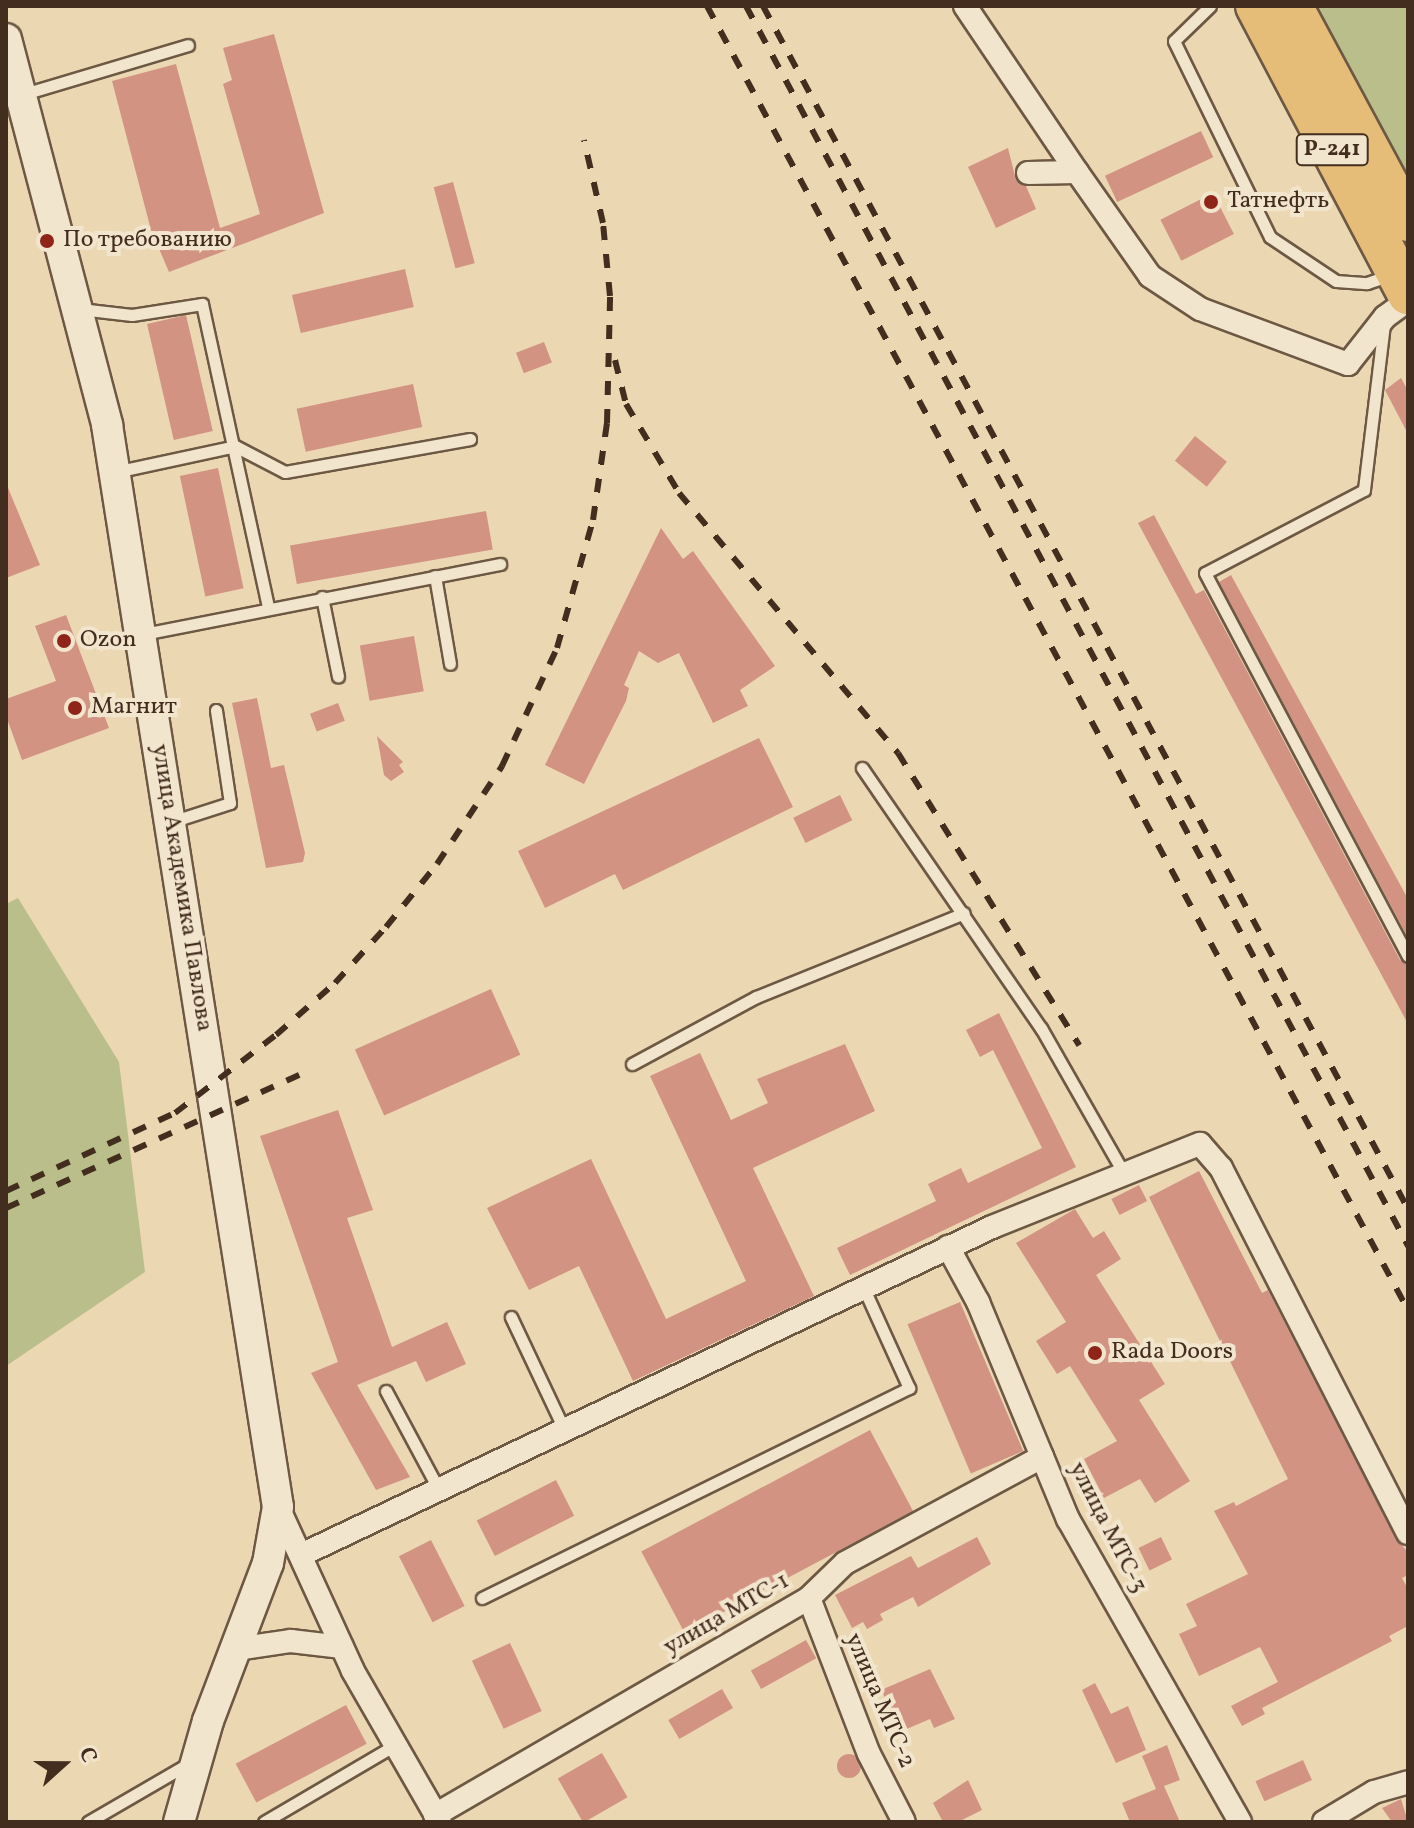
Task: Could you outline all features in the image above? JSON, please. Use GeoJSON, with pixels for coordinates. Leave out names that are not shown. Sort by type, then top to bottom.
{"type":"FeatureCollection","features":[{"type":"Feature","properties":{"kind":"highway","name":"Р-241"},"geometry":{"type":"LineString","coordinates":[[1256,6],[1399,296]]}},
{"type":"Feature","properties":{"kind":"highway","name":"Р-241"},"geometry":{"type":"LineString","coordinates":[[1292,6],[1408,221]]}},
{"type":"Feature","properties":{"kind":"street"},"geometry":{"type":"LineString","coordinates":[[965,6],[1150,276],[1200,309],[1348,364],[1399,296]]}},
{"type":"Feature","properties":{"kind":"street","name":"улица Академика Павлова"},"geometry":{"type":"LineString","coordinates":[[6,39],[80,309],[114,472],[143,634],[278,1507],[268,1563],[195,1759],[179,1822]]}},
{"type":"Feature","properties":{"kind":"street"},"geometry":{"type":"LineString","coordinates":[[1028,173],[1077,172]]}},
{"type":"Feature","properties":{"kind":"street"},"geometry":{"type":"LineString","coordinates":[[301,1555],[437,1486],[864,1289],[948,1247],[1123,1172],[1200,1144],[1214,1159],[1408,1533]]}},
{"type":"Feature","properties":{"kind":"street","name":"улица МТС-3"},"geometry":{"type":"LineString","coordinates":[[948,1247],[978,1302],[1068,1519],[1240,1822]]}},
{"type":"Feature","properties":{"kind":"street","name":"улица МТС-1"},"geometry":{"type":"LineString","coordinates":[[432,1820],[809,1598],[845,1563],[1042,1457]]}},
{"type":"Feature","properties":{"kind":"street"},"geometry":{"type":"LineString","coordinates":[[278,1507],[342,1647],[432,1820]]}},
{"type":"Feature","properties":{"kind":"street","name":"улица МТС-2"},"geometry":{"type":"LineString","coordinates":[[809,1598],[869,1754],[904,1822]]}},
{"type":"Feature","properties":{"kind":"street"},"geometry":{"type":"LineString","coordinates":[[236,1649],[291,1641],[342,1647]]}},
{"type":"Feature","properties":{"kind":"street"},"geometry":{"type":"LineString","coordinates":[[1324,1822],[1374,1792],[1408,1782]]}},
{"type":"Feature","properties":{"kind":"lane"},"geometry":{"type":"LineString","coordinates":[[1210,6],[1174,41],[1270,237],[1336,281],[1367,283],[1399,296],[1364,490],[1205,573],[1408,956]]}},
{"type":"Feature","properties":{"kind":"lane"},"geometry":{"type":"LineString","coordinates":[[21,95],[188,45]]}},
{"type":"Feature","properties":{"kind":"lane"},"geometry":{"type":"LineString","coordinates":[[80,309],[132,315],[202,304],[268,607]]}},
{"type":"Feature","properties":{"kind":"lane"},"geometry":{"type":"LineString","coordinates":[[114,472],[235,446],[285,472],[470,439]]}},
{"type":"Feature","properties":{"kind":"lane"},"geometry":{"type":"LineString","coordinates":[[143,634],[268,607],[500,564]]}},
{"type":"Feature","properties":{"kind":"lane"},"geometry":{"type":"LineString","coordinates":[[435,576],[450,664]]}},
{"type":"Feature","properties":{"kind":"lane"},"geometry":{"type":"LineString","coordinates":[[322,597],[338,676]]}},
{"type":"Feature","properties":{"kind":"lane"},"geometry":{"type":"LineString","coordinates":[[171,822],[230,803],[216,710]]}},
{"type":"Feature","properties":{"kind":"lane"},"geometry":{"type":"LineString","coordinates":[[862,768],[1041,1028],[1123,1172]]}},
{"type":"Feature","properties":{"kind":"lane"},"geometry":{"type":"LineString","coordinates":[[632,1064],[756,997],[964,913]]}},
{"type":"Feature","properties":{"kind":"lane"},"geometry":{"type":"LineString","coordinates":[[482,1598],[909,1388],[864,1289]]}},
{"type":"Feature","properties":{"kind":"lane"},"geometry":{"type":"LineString","coordinates":[[511,1317],[563,1427]]}},
{"type":"Feature","properties":{"kind":"lane"},"geometry":{"type":"LineString","coordinates":[[386,1391],[437,1486]]}},
{"type":"Feature","properties":{"kind":"lane"},"geometry":{"type":"LineString","coordinates":[[264,1822],[395,1745]]}},
{"type":"Feature","properties":{"kind":"lane"},"geometry":{"type":"LineString","coordinates":[[88,1822],[195,1759]]}},
{"type":"Feature","properties":{"kind":"green space"},"geometry":{"type":"Polygon","coordinates":[[[1311,6],[1408,6],[1408,195],[1311,6]]]}},
{"type":"Feature","properties":{"kind":"green space"},"geometry":{"type":"Polygon","coordinates":[[[18,898],[119,1062],[145,1272],[6,1366],[6,904],[18,898]]]}},
{"type":"Feature","properties":{"kind":"building"},"geometry":{"type":"Polygon","coordinates":[[[274,34],[324,213],[169,272],[151,230],[112,81],[176,64],[220,228],[260,214],[223,84],[232,80],[223,48],[274,34]]]}},
{"type":"Feature","properties":{"kind":"building"},"geometry":{"type":"Polygon","coordinates":[[[1201,131],[1213,157],[1117,202],[1105,176],[1201,131]]]}},
{"type":"Feature","properties":{"kind":"building"},"geometry":{"type":"Polygon","coordinates":[[[1008,148],[1016,180],[1026,186],[1036,209],[996,228],[968,167],[1008,148]]]}},
{"type":"Feature","properties":{"kind":"building"},"geometry":{"type":"Polygon","coordinates":[[[453,182],[475,263],[455,268],[434,187],[453,182]]]}},
{"type":"Feature","properties":{"kind":"building"},"geometry":{"type":"Polygon","coordinates":[[[1213,193],[1234,234],[1181,261],[1160,220],[1213,193]]]}},
{"type":"Feature","properties":{"kind":"building"},"geometry":{"type":"Polygon","coordinates":[[[405,269],[414,307],[301,333],[292,295],[405,269]]]}},
{"type":"Feature","properties":{"kind":"building"},"geometry":{"type":"Polygon","coordinates":[[[186,315],[213,431],[174,440],[147,324],[186,315]]]}},
{"type":"Feature","properties":{"kind":"building"},"geometry":{"type":"Polygon","coordinates":[[[544,342],[552,363],[524,373],[516,353],[544,342]]]}},
{"type":"Feature","properties":{"kind":"building"},"geometry":{"type":"Polygon","coordinates":[[[1401,378],[1408,391],[1408,434],[1385,390],[1401,378]]]}},
{"type":"Feature","properties":{"kind":"building"},"geometry":{"type":"Polygon","coordinates":[[[413,384],[422,427],[306,452],[297,409],[413,384]]]}},
{"type":"Feature","properties":{"kind":"building"},"geometry":{"type":"Polygon","coordinates":[[[1195,436],[1227,462],[1207,487],[1175,461],[1195,436]]]}},
{"type":"Feature","properties":{"kind":"building"},"geometry":{"type":"Polygon","coordinates":[[[218,468],[244,588],[205,596],[180,476],[218,468]]]}},
{"type":"Feature","properties":{"kind":"building"},"geometry":{"type":"Polygon","coordinates":[[[6,483],[40,565],[6,578],[6,483]]]}},
{"type":"Feature","properties":{"kind":"building"},"geometry":{"type":"Polygon","coordinates":[[[486,511],[493,549],[297,584],[290,546],[486,511]]]}},
{"type":"Feature","properties":{"kind":"building"},"geometry":{"type":"Polygon","coordinates":[[[1154,515],[1196,594],[1204,590],[1400,960],[1408,964],[1408,1024],[1138,523],[1154,515]]]}},
{"type":"Feature","properties":{"kind":"building"},"geometry":{"type":"Polygon","coordinates":[[[661,528],[683,559],[693,551],[775,666],[740,690],[748,706],[713,723],[679,653],[658,663],[639,651],[624,685],[629,688],[626,701],[584,784],[545,765],[661,528]]]}},
{"type":"Feature","properties":{"kind":"building"},"geometry":{"type":"Polygon","coordinates":[[[1231,575],[1408,899],[1408,938],[1219,582],[1231,575]]]}},
{"type":"Feature","properties":{"kind":"building"},"geometry":{"type":"Polygon","coordinates":[[[66,615],[109,728],[22,760],[6,716],[6,699],[56,681],[35,626],[66,615]]]}},
{"type":"Feature","properties":{"kind":"building"},"geometry":{"type":"Polygon","coordinates":[[[414,636],[424,691],[370,701],[360,646],[414,636]]]}},
{"type":"Feature","properties":{"kind":"building"},"geometry":{"type":"Polygon","coordinates":[[[257,698],[271,768],[284,765],[305,853],[303,862],[266,868],[232,703],[257,698]]]}},
{"type":"Feature","properties":{"kind":"building"},"geometry":{"type":"Polygon","coordinates":[[[338,703],[345,721],[317,731],[310,714],[338,703]]]}},
{"type":"Feature","properties":{"kind":"building"},"geometry":{"type":"Polygon","coordinates":[[[377,736],[403,762],[399,765],[404,772],[391,781],[384,775],[377,736]]]}},
{"type":"Feature","properties":{"kind":"building"},"geometry":{"type":"Polygon","coordinates":[[[759,738],[793,807],[623,890],[615,874],[545,908],[518,851],[759,738]]]}},
{"type":"Feature","properties":{"kind":"building"},"geometry":{"type":"Polygon","coordinates":[[[840,795],[852,820],[806,843],[793,818],[840,795]]]}},
{"type":"Feature","properties":{"kind":"building"},"geometry":{"type":"Polygon","coordinates":[[[491,989],[520,1055],[384,1115],[355,1050],[491,989]]]}},
{"type":"Feature","properties":{"kind":"building"},"geometry":{"type":"Polygon","coordinates":[[[999,1013],[1076,1167],[850,1275],[837,1248],[936,1201],[928,1184],[961,1168],[968,1183],[1042,1148],[993,1050],[980,1057],[966,1030],[999,1013]]]}},
{"type":"Feature","properties":{"kind":"building"},"geometry":{"type":"Polygon","coordinates":[[[845,1044],[875,1111],[753,1168],[814,1296],[633,1381],[579,1266],[529,1290],[487,1208],[591,1159],[666,1319],[746,1281],[650,1076],[700,1053],[731,1120],[768,1103],[757,1079],[845,1044]]]}},
{"type":"Feature","properties":{"kind":"building"},"geometry":{"type":"Polygon","coordinates":[[[338,1110],[373,1210],[347,1218],[392,1347],[447,1322],[466,1364],[426,1382],[416,1361],[357,1385],[410,1477],[376,1490],[311,1373],[338,1362],[260,1136],[338,1110]]]}},
{"type":"Feature","properties":{"kind":"building"},"geometry":{"type":"Polygon","coordinates":[[[1199,1171],[1262,1293],[1268,1290],[1396,1539],[1408,1552],[1408,1575],[1402,1578],[1408,1589],[1408,1626],[1389,1636],[1392,1641],[1262,1708],[1265,1714],[1242,1726],[1231,1706],[1278,1682],[1260,1647],[1199,1676],[1179,1634],[1197,1626],[1186,1604],[1248,1574],[1214,1511],[1234,1502],[1236,1506],[1288,1479],[1149,1197],[1199,1171]]]}},
{"type":"Feature","properties":{"kind":"building"},"geometry":{"type":"Polygon","coordinates":[[[1139,1185],[1147,1201],[1120,1215],[1111,1199],[1139,1185]]]}},
{"type":"Feature","properties":{"kind":"building","name":"Rada Doors"},"geometry":{"type":"Polygon","coordinates":[[[1075,1209],[1093,1238],[1104,1231],[1121,1259],[1096,1275],[1165,1384],[1139,1400],[1190,1481],[1155,1503],[1140,1479],[1104,1498],[1084,1459],[1117,1441],[1070,1366],[1057,1374],[1036,1341],[1066,1322],[1016,1243],[1075,1209]]]}},
{"type":"Feature","properties":{"kind":"building"},"geometry":{"type":"Polygon","coordinates":[[[960,1302],[1023,1451],[971,1473],[908,1324],[960,1302]]]}},
{"type":"Feature","properties":{"kind":"building"},"geometry":{"type":"Polygon","coordinates":[[[870,1430],[913,1511],[685,1633],[641,1552],[870,1430]]]}},
{"type":"Feature","properties":{"kind":"building"},"geometry":{"type":"Polygon","coordinates":[[[556,1480],[574,1516],[495,1556],[477,1520],[556,1480]]]}},
{"type":"Feature","properties":{"kind":"building"},"geometry":{"type":"Polygon","coordinates":[[[977,1537],[991,1564],[918,1607],[913,1597],[880,1614],[883,1620],[867,1629],[863,1622],[852,1628],[835,1595],[911,1556],[918,1568],[977,1537]]]}},
{"type":"Feature","properties":{"kind":"building"},"geometry":{"type":"Polygon","coordinates":[[[1161,1537],[1172,1559],[1149,1570],[1139,1548],[1161,1537]]]}},
{"type":"Feature","properties":{"kind":"building"},"geometry":{"type":"Polygon","coordinates":[[[431,1540],[465,1606],[433,1622],[399,1556],[431,1540]]]}},
{"type":"Feature","properties":{"kind":"building"},"geometry":{"type":"Polygon","coordinates":[[[806,1640],[816,1658],[761,1689],[751,1671],[806,1640]]]}},
{"type":"Feature","properties":{"kind":"building"},"geometry":{"type":"Polygon","coordinates":[[[510,1643],[542,1711],[504,1729],[472,1661],[510,1643]]]}},
{"type":"Feature","properties":{"kind":"building"},"geometry":{"type":"Polygon","coordinates":[[[930,1669],[955,1719],[934,1728],[930,1719],[902,1731],[881,1690],[930,1669]]]}},
{"type":"Feature","properties":{"kind":"building"},"geometry":{"type":"Polygon","coordinates":[[[1095,1683],[1111,1714],[1128,1706],[1146,1750],[1116,1763],[1082,1690],[1095,1683]]]}},
{"type":"Feature","properties":{"kind":"building"},"geometry":{"type":"Polygon","coordinates":[[[722,1689],[733,1708],[679,1739],[668,1720],[722,1689]]]}},
{"type":"Feature","properties":{"kind":"building"},"geometry":{"type":"Polygon","coordinates":[[[346,1705],[367,1744],[256,1803],[236,1764],[346,1705]]]}},
{"type":"Feature","properties":{"kind":"building"},"geometry":{"type":"Polygon","coordinates":[[[1167,1745],[1180,1780],[1164,1786],[1180,1822],[1130,1822],[1122,1803],[1156,1789],[1142,1756],[1167,1745]]]}},
{"type":"Feature","properties":{"kind":"building"},"geometry":{"type":"Polygon","coordinates":[[[602,1753],[628,1797],[583,1822],[558,1778],[602,1753]]]}},
{"type":"Feature","properties":{"kind":"building"},"geometry":{"type":"Polygon","coordinates":[[[849,1754],[858,1757],[861,1766],[858,1775],[849,1778],[840,1775],[837,1766],[840,1757],[849,1754]]]}},
{"type":"Feature","properties":{"kind":"building"},"geometry":{"type":"Polygon","coordinates":[[[1303,1760],[1312,1780],[1264,1801],[1255,1781],[1303,1760]]]}},
{"type":"Feature","properties":{"kind":"building"},"geometry":{"type":"Polygon","coordinates":[[[968,1780],[982,1810],[958,1822],[943,1822],[933,1803],[968,1780]]]}},
{"type":"Feature","properties":{"kind":"building"},"geometry":{"type":"Polygon","coordinates":[[[1401,1799],[1408,1822],[1392,1822],[1382,1808],[1401,1799]]]}},
{"type":"Feature","properties":{"kind":"railway"},"geometry":{"type":"LineString","coordinates":[[707,6],[1408,1310]]}},
{"type":"Feature","properties":{"kind":"railway"},"geometry":{"type":"LineString","coordinates":[[746,6],[1408,1246]]}},
{"type":"Feature","properties":{"kind":"railway"},"geometry":{"type":"LineString","coordinates":[[763,6],[1408,1209]]}},
{"type":"Feature","properties":{"kind":"railway"},"geometry":{"type":"LineString","coordinates":[[6,1191],[175,1113],[276,1035],[335,983],[386,927],[437,864],[502,766],[557,648],[593,520],[607,423],[610,296],[603,223],[584,140]]}},
{"type":"Feature","properties":{"kind":"railway"},"geometry":{"type":"LineString","coordinates":[[615,360],[626,404],[679,493],[898,753],[1079,1045]]}},
{"type":"Feature","properties":{"kind":"railway"},"geometry":{"type":"LineString","coordinates":[[6,1208],[303,1073]]}},
{"type":"Feature","properties":{"kind":"place","name":"Татнефть"},"geometry":{"type":"Point","coordinates":[1211,202]}},
{"type":"Feature","properties":{"kind":"place","name":"По требованию"},"geometry":{"type":"Point","coordinates":[47,241]}},
{"type":"Feature","properties":{"kind":"place","name":"Ozon"},"geometry":{"type":"Point","coordinates":[64,641]}},
{"type":"Feature","properties":{"kind":"place","name":"Магнит"},"geometry":{"type":"Point","coordinates":[75,708]}},
{"type":"Feature","properties":{"kind":"place","name":"Rada Doors"},"geometry":{"type":"Point","coordinates":[1095,1353]}}]}
